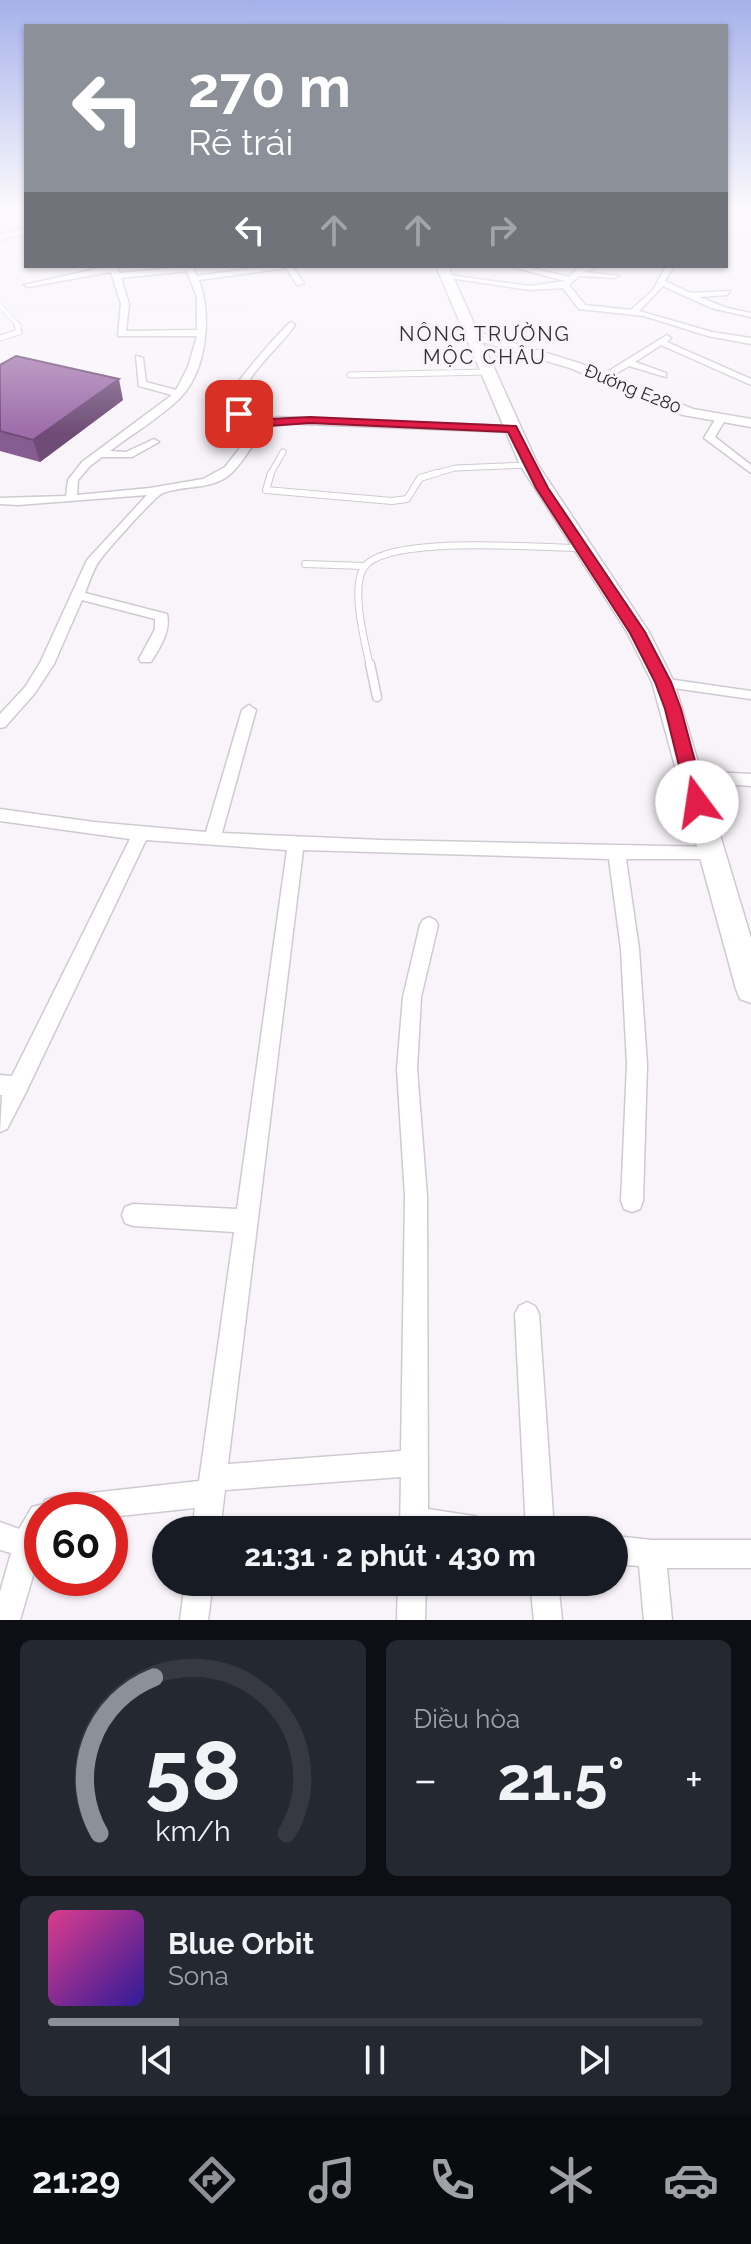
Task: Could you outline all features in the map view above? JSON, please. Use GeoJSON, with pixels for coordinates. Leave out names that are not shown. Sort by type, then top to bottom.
{"type":"FeatureCollection","features":[{"type":"Feature","properties":{"kind":"main road"},"geometry":{"type":"LineString","coordinates":[[449,283],[529,465],[579,548],[638,632],[663,682],[709,852],[751,989]]}},
{"type":"Feature","properties":{"kind":"main road","name":"Đường E280"},"geometry":{"type":"LineString","coordinates":[[471,334],[604,377],[670,405],[720,420],[751,423]]}},
{"type":"Feature","properties":{"kind":"street"},"geometry":{"type":"LineString","coordinates":[[28,285],[42,283]]}},
{"type":"Feature","properties":{"kind":"street"},"geometry":{"type":"LineString","coordinates":[[119,283],[125,304],[121,334],[200,333]]}},
{"type":"Feature","properties":{"kind":"street"},"geometry":{"type":"LineString","coordinates":[[71,497],[77,473],[179,394],[192,365],[200,333],[204,306],[197,283]]}},
{"type":"Feature","properties":{"kind":"street"},"geometry":{"type":"LineString","coordinates":[[501,283],[530,288],[554,283]]}},
{"type":"Feature","properties":{"kind":"street"},"geometry":{"type":"LineString","coordinates":[[572,283],[582,307],[632,313],[751,341]]}},
{"type":"Feature","properties":{"kind":"street"},"geometry":{"type":"LineString","coordinates":[[632,313],[660,283]]}},
{"type":"Feature","properties":{"kind":"street"},"geometry":{"type":"LineString","coordinates":[[662,283],[692,295],[709,307],[751,315]]}},
{"type":"Feature","properties":{"kind":"street"},"geometry":{"type":"LineString","coordinates":[[692,295],[727,293]]}},
{"type":"Feature","properties":{"kind":"street"},"geometry":{"type":"LineString","coordinates":[[291,325],[286,337],[236,391],[235,405],[239,414],[269,422],[310,420],[512,429]]}},
{"type":"Feature","properties":{"kind":"street"},"geometry":{"type":"LineString","coordinates":[[604,377],[685,327]]}},
{"type":"Feature","properties":{"kind":"street"},"geometry":{"type":"LineString","coordinates":[[661,342],[746,380],[751,370]]}},
{"type":"Feature","properties":{"kind":"street"},"geometry":{"type":"LineString","coordinates":[[139,358],[142,384],[179,394]]}},
{"type":"Feature","properties":{"kind":"street"},"geometry":{"type":"LineString","coordinates":[[627,362],[663,375]]}},
{"type":"Feature","properties":{"kind":"street"},"geometry":{"type":"LineString","coordinates":[[720,420],[709,438],[751,470]]}},
{"type":"Feature","properties":{"kind":"street"},"geometry":{"type":"LineString","coordinates":[[0,502],[200,486],[221,477],[269,422]]}},
{"type":"Feature","properties":{"kind":"street"},"geometry":{"type":"LineString","coordinates":[[100,454],[128,455],[154,442]]}},
{"type":"Feature","properties":{"kind":"street"},"geometry":{"type":"LineString","coordinates":[[0,723],[47,664],[76,595],[103,546],[157,491]]}},
{"type":"Feature","properties":{"kind":"street"},"geometry":{"type":"LineString","coordinates":[[76,595],[162,617],[162,629],[146,659]]}},
{"type":"Feature","properties":{"kind":"street"},"geometry":{"type":"LineString","coordinates":[[212,839],[249,710]]}},
{"type":"Feature","properties":{"kind":"street"},"geometry":{"type":"LineString","coordinates":[[690,777],[751,780]]}},
{"type":"Feature","properties":{"kind":"street"},"geometry":{"type":"LineString","coordinates":[[0,815],[79,828],[296,844],[617,853],[709,852]]}},
{"type":"Feature","properties":{"kind":"street"},"geometry":{"type":"LineString","coordinates":[[0,1122],[9,1086],[141,833]]}},
{"type":"Feature","properties":{"kind":"street"},"geometry":{"type":"LineString","coordinates":[[208,1516],[296,844]]}},
{"type":"Feature","properties":{"kind":"street"},"geometry":{"type":"LineString","coordinates":[[617,853],[630,949],[637,1064],[632,1201]]}},
{"type":"Feature","properties":{"kind":"street"},"geometry":{"type":"LineString","coordinates":[[414,1516],[416,1196],[407,1069],[412,997],[429,925]]}},
{"type":"Feature","properties":{"kind":"street"},"geometry":{"type":"LineString","coordinates":[[133,1215],[245,1221]]}},
{"type":"Feature","properties":{"kind":"street"},"geometry":{"type":"LineString","coordinates":[[527,1314],[539,1516]]}},
{"type":"Feature","properties":{"kind":"street"},"geometry":{"type":"LineString","coordinates":[[128,1499],[414,1463]]}},
{"type":"Feature","properties":{"kind":"street"},"geometry":{"type":"LineString","coordinates":[[0,1536],[24,1544]]}},
{"type":"Feature","properties":{"kind":"street"},"geometry":{"type":"LineString","coordinates":[[628,1551],[751,1554]]}},
{"type":"Feature","properties":{"kind":"street"},"geometry":{"type":"LineString","coordinates":[[652,1554],[658,1620]]}},
{"type":"Feature","properties":{"kind":"street"},"geometry":{"type":"LineString","coordinates":[[6,1620],[24,1559]]}},
{"type":"Feature","properties":{"kind":"street"},"geometry":{"type":"LineString","coordinates":[[194,1620],[197,1596]]}},
{"type":"Feature","properties":{"kind":"street"},"geometry":{"type":"LineString","coordinates":[[411,1620],[412,1596]]}},
{"type":"Feature","properties":{"kind":"street"},"geometry":{"type":"LineString","coordinates":[[545,1596],[548,1620]]}},
{"type":"Feature","properties":{"kind":"lane"},"geometry":{"type":"LineString","coordinates":[[0,306],[20,329],[0,338]]}},
{"type":"Feature","properties":{"kind":"lane"},"geometry":{"type":"LineString","coordinates":[[0,318],[10,316]]}},
{"type":"Feature","properties":{"kind":"lane"},"geometry":{"type":"LineString","coordinates":[[350,375],[489,372]]}},
{"type":"Feature","properties":{"kind":"lane"},"geometry":{"type":"LineString","coordinates":[[283,452],[265,485],[266,490],[392,501],[407,499],[420,478],[443,471],[529,465]]}},
{"type":"Feature","properties":{"kind":"lane"},"geometry":{"type":"LineString","coordinates":[[377,697],[361,595],[361,573],[365,566],[397,548],[579,548]]}},
{"type":"Feature","properties":{"kind":"lane"},"geometry":{"type":"LineString","coordinates":[[305,564],[365,566]]}},
{"type":"Feature","properties":{"kind":"lane"},"geometry":{"type":"LineString","coordinates":[[663,682],[751,695]]}},
{"type":"Feature","properties":{"kind":"building"},"geometry":{"type":"Polygon","coordinates":[[[16,356],[119,379],[33,440],[0,431],[0,365],[16,356]]]}},
{"type":"Feature","properties":{"kind":"district","name":"NÔNG TRƯỜNG MỘC CHÂU"},"geometry":{"type":"Point","coordinates":[485,346]}},
{"type":"Feature","properties":{"kind":"route"},"geometry":{"type":"LineString","coordinates":[[239,414],[269,422],[310,420],[512,429],[542,488],[579,548],[638,632],[663,682],[697,802]]}}]}
